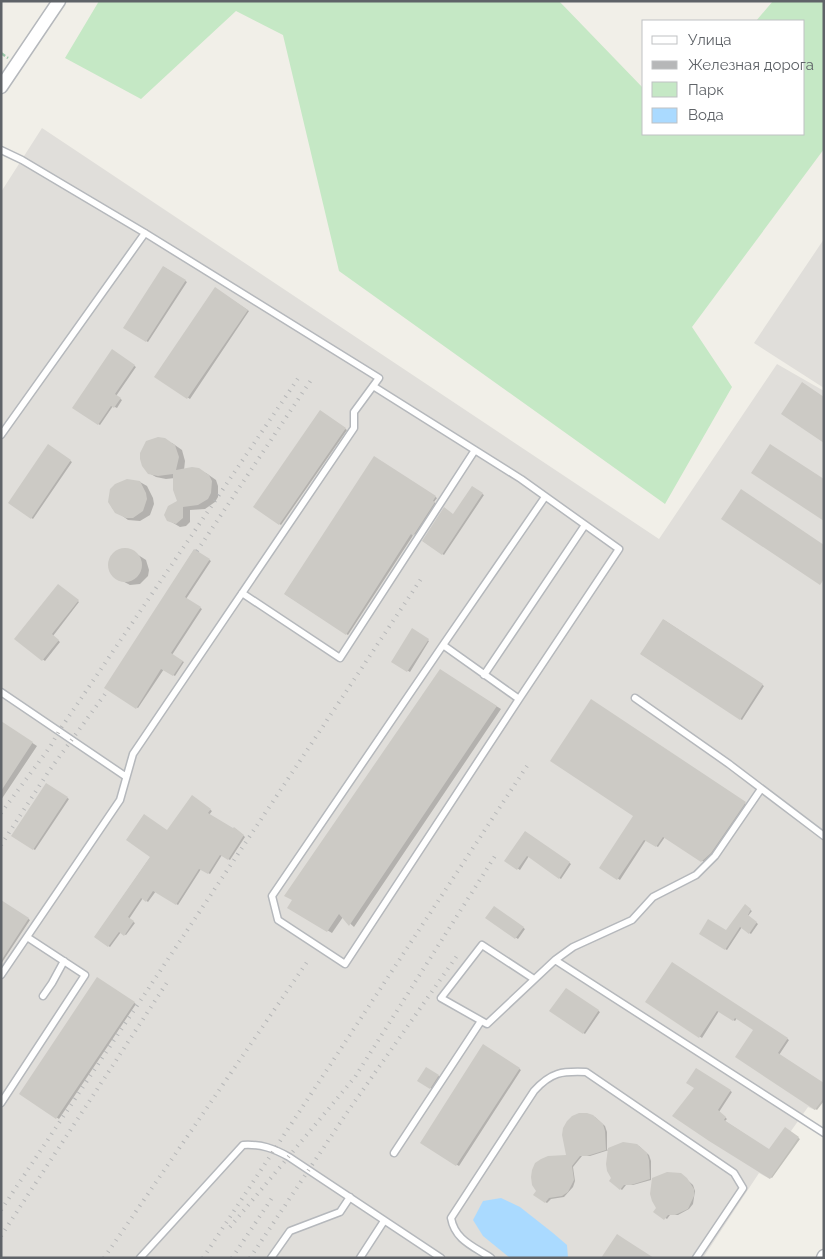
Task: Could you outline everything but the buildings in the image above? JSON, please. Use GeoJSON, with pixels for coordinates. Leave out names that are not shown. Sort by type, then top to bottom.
{"type":"FeatureCollection","features":[{"type":"Feature","properties":{"kind":"street"},"geometry":{"type":"LineString","coordinates":[[1,87],[59,1]]}},
{"type":"Feature","properties":{"kind":"lane"},"geometry":{"type":"LineString","coordinates":[[1,150],[22,160],[145,233],[379,378],[354,412],[354,428],[133,754],[125,776],[120,800],[1,975]]}},
{"type":"Feature","properties":{"kind":"lane"},"geometry":{"type":"LineString","coordinates":[[1,435],[145,233]]}},
{"type":"Feature","properties":{"kind":"lane"},"geometry":{"type":"LineString","coordinates":[[373,386],[545,496],[619,549],[345,964],[278,920],[272,896],[545,496]]}},
{"type":"Feature","properties":{"kind":"lane"},"geometry":{"type":"LineString","coordinates":[[242,593],[340,658],[475,450]]}},
{"type":"Feature","properties":{"kind":"lane"},"geometry":{"type":"LineString","coordinates":[[484,675],[585,525]]}},
{"type":"Feature","properties":{"kind":"lane"},"geometry":{"type":"LineString","coordinates":[[442,645],[519,699]]}},
{"type":"Feature","properties":{"kind":"lane"},"geometry":{"type":"LineString","coordinates":[[1,692],[125,776]]}},
{"type":"Feature","properties":{"kind":"lane"},"geometry":{"type":"LineString","coordinates":[[635,698],[824,836]]}},
{"type":"Feature","properties":{"kind":"lane"},"geometry":{"type":"LineString","coordinates":[[534,979],[482,945],[441,998],[487,1024],[554,960],[573,947],[632,920],[653,897],[696,875],[714,856],[761,789]]}},
{"type":"Feature","properties":{"kind":"lane"},"geometry":{"type":"LineString","coordinates":[[1,1103],[85,975],[27,937]]}},
{"type":"Feature","properties":{"kind":"lane"},"geometry":{"type":"LineString","coordinates":[[554,960],[824,1134]]}},
{"type":"Feature","properties":{"kind":"lane"},"geometry":{"type":"LineString","coordinates":[[43,996],[64,961]]}},
{"type":"Feature","properties":{"kind":"lane"},"geometry":{"type":"LineString","coordinates":[[394,1153],[481,1021]]}},
{"type":"Feature","properties":{"kind":"lane"},"geometry":{"type":"LineString","coordinates":[[491,1258],[462,1239],[453,1229],[451,1218],[534,1091],[545,1079],[567,1071],[586,1072],[734,1172],[743,1188],[696,1258]]}},
{"type":"Feature","properties":{"kind":"lane"},"geometry":{"type":"LineString","coordinates":[[140,1258],[243,1144],[258,1144],[274,1149],[289,1157],[441,1258]]}},
{"type":"Feature","properties":{"kind":"lane"},"geometry":{"type":"LineString","coordinates":[[271,1258],[290,1231],[340,1212],[350,1197]]}},
{"type":"Feature","properties":{"kind":"lane"},"geometry":{"type":"LineString","coordinates":[[360,1258],[384,1221]]}},
{"type":"Feature","properties":{"kind":"shaded area"},"geometry":{"type":"Polygon","coordinates":[[[42,128],[659,539],[777,364],[824,391],[824,1098],[815,1110],[808,1107],[791,1131],[770,1179],[759,1173],[703,1258],[1,1258],[1,192],[42,128]]]}},
{"type":"Feature","properties":{"kind":"shaded area"},"geometry":{"type":"Polygon","coordinates":[[[824,239],[824,388],[754,343],[824,239]]]}},
{"type":"Feature","properties":{"kind":"green space"},"geometry":{"type":"Polygon","coordinates":[[[99,1],[559,1],[642,87],[642,135],[805,135],[805,20],[757,20],[773,1],[824,1],[824,149],[692,327],[732,387],[665,504],[339,271],[283,35],[236,11],[141,99],[65,58],[99,1]]]}},
{"type":"Feature","properties":{"kind":"water"},"geometry":{"type":"Polygon","coordinates":[[[501,1198],[520,1207],[567,1245],[568,1258],[510,1258],[483,1236],[473,1220],[483,1201],[501,1198]]]}},
{"type":"Feature","properties":{"kind":"railway"},"geometry":{"type":"LineString","coordinates":[[1,813],[50,747],[301,374]]}},
{"type":"Feature","properties":{"kind":"railway"},"geometry":{"type":"LineString","coordinates":[[197,551],[311,380]]}},
{"type":"Feature","properties":{"kind":"railway"},"geometry":{"type":"LineString","coordinates":[[1,1210],[421,579]]}},
{"type":"Feature","properties":{"kind":"railway"},"geometry":{"type":"LineString","coordinates":[[1,845],[49,771],[108,690]]}},
{"type":"Feature","properties":{"kind":"railway"},"geometry":{"type":"LineString","coordinates":[[203,1258],[527,766]]}},
{"type":"Feature","properties":{"kind":"railway"},"geometry":{"type":"LineString","coordinates":[[230,1227],[355,1077],[495,856]]}},
{"type":"Feature","properties":{"kind":"railway"},"geometry":{"type":"LineString","coordinates":[[250,1258],[346,1114],[459,953]]}},
{"type":"Feature","properties":{"kind":"railway"},"geometry":{"type":"LineString","coordinates":[[104,1258],[307,962]]}},
{"type":"Feature","properties":{"kind":"railway"},"geometry":{"type":"LineString","coordinates":[[1,1236],[168,981]]}},
{"type":"Feature","properties":{"kind":"railway"},"geometry":{"type":"LineString","coordinates":[[232,1258],[274,1195]]}}]}
